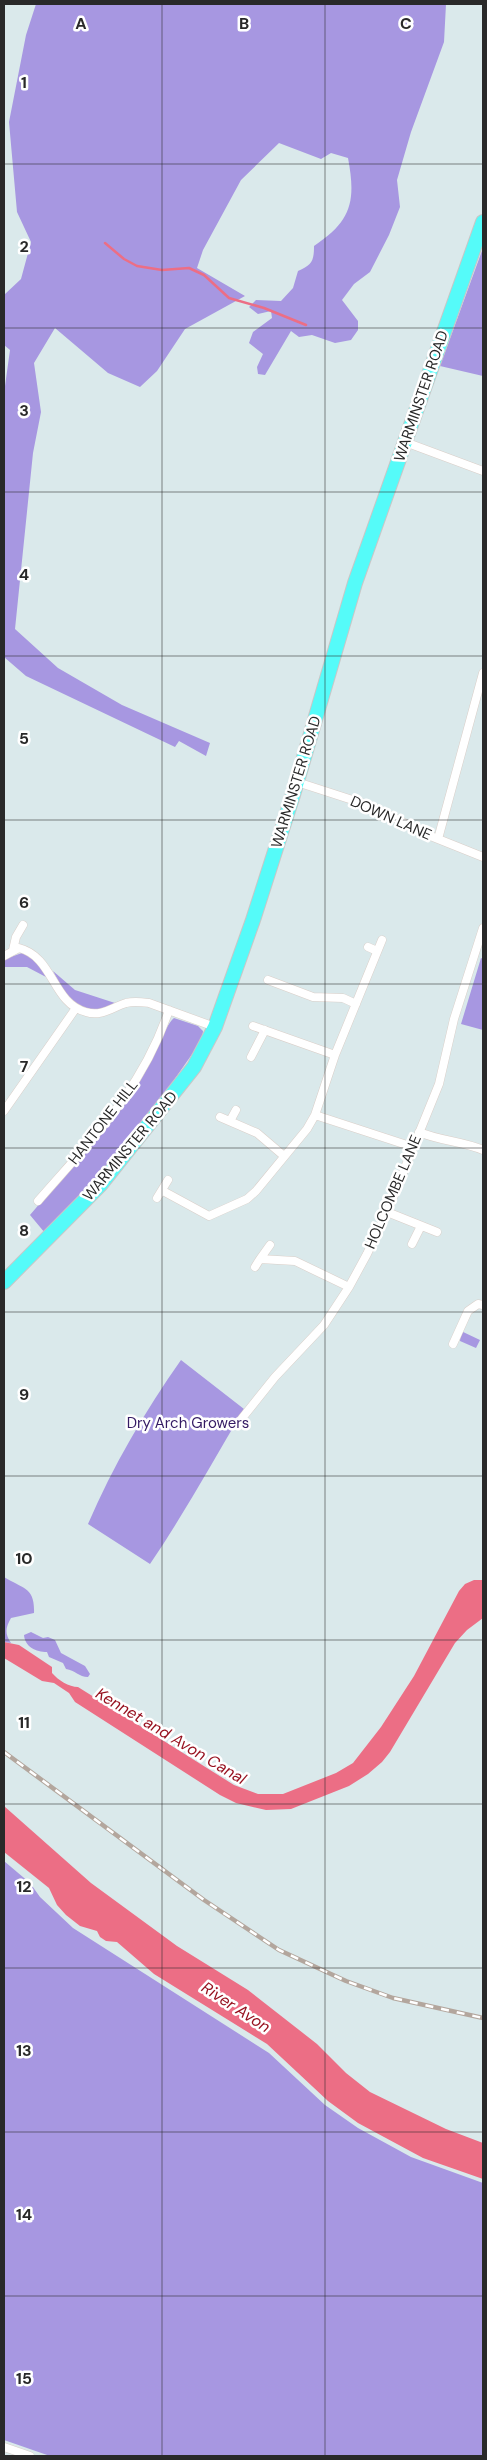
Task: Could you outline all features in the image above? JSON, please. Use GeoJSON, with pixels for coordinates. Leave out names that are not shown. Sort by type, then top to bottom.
{"type":"FeatureCollection","features":[{"type":"Feature","properties":{"kind":"highway","name":"WARMINSTER ROAD"},"geometry":{"type":"LineString","coordinates":[[4,1282],[102,1184],[194,1067],[214,1027],[253,920],[296,782],[354,583],[483,222]]}},
{"type":"Feature","properties":{"kind":"street"},"geometry":{"type":"LineString","coordinates":[[405,442],[483,471]]}},
{"type":"Feature","properties":{"kind":"street"},"geometry":{"type":"LineString","coordinates":[[438,839],[483,673]]}},
{"type":"Feature","properties":{"kind":"street","name":"DOWN LANE"},"geometry":{"type":"LineString","coordinates":[[296,782],[371,806],[438,839],[483,857]]}},
{"type":"Feature","properties":{"kind":"street"},"geometry":{"type":"LineString","coordinates":[[13,950],[16,936],[24,924]]}},
{"type":"Feature","properties":{"kind":"street","name":"HOLCOMBE LANE"},"geometry":{"type":"LineString","coordinates":[[239,1422],[275,1377],[315,1335],[349,1286],[387,1212],[442,1073],[454,1019],[483,928]]}},
{"type":"Feature","properties":{"kind":"street"},"geometry":{"type":"LineString","coordinates":[[162,1190],[209,1216],[247,1199],[307,1129],[315,1115],[335,1055],[382,940]]}},
{"type":"Feature","properties":{"kind":"street"},"geometry":{"type":"LineString","coordinates":[[368,946],[377,951]]}},
{"type":"Feature","properties":{"kind":"street"},"geometry":{"type":"LineString","coordinates":[[4,956],[19,948],[28,950],[37,956],[66,1001],[76,1008],[93,1014],[138,1001],[169,1010],[214,1027]]}},
{"type":"Feature","properties":{"kind":"street"},"geometry":{"type":"LineString","coordinates":[[268,980],[294,986],[313,997],[342,998],[356,1004]]}},
{"type":"Feature","properties":{"kind":"street"},"geometry":{"type":"LineString","coordinates":[[4,1111],[76,1008]]}},
{"type":"Feature","properties":{"kind":"street","name":"HANTONE HILL"},"geometry":{"type":"LineString","coordinates":[[38,1201],[113,1114],[143,1071],[158,1042],[169,1010]]}},
{"type":"Feature","properties":{"kind":"street"},"geometry":{"type":"LineString","coordinates":[[253,1026],[335,1055]]}},
{"type":"Feature","properties":{"kind":"street"},"geometry":{"type":"LineString","coordinates":[[251,1057],[266,1030]]}},
{"type":"Feature","properties":{"kind":"street"},"geometry":{"type":"LineString","coordinates":[[230,1121],[236,1110]]}},
{"type":"Feature","properties":{"kind":"street"},"geometry":{"type":"LineString","coordinates":[[315,1115],[414,1146]]}},
{"type":"Feature","properties":{"kind":"street"},"geometry":{"type":"LineString","coordinates":[[220,1116],[257,1133],[284,1156]]}},
{"type":"Feature","properties":{"kind":"street"},"geometry":{"type":"LineString","coordinates":[[419,1132],[438,1140],[459,1141],[483,1150]]}},
{"type":"Feature","properties":{"kind":"street"},"geometry":{"type":"LineString","coordinates":[[157,1198],[168,1180]]}},
{"type":"Feature","properties":{"kind":"street"},"geometry":{"type":"LineString","coordinates":[[387,1212],[437,1232]]}},
{"type":"Feature","properties":{"kind":"street"},"geometry":{"type":"LineString","coordinates":[[412,1244],[422,1226]]}},
{"type":"Feature","properties":{"kind":"street"},"geometry":{"type":"LineString","coordinates":[[255,1267],[270,1245]]}},
{"type":"Feature","properties":{"kind":"street"},"geometry":{"type":"LineString","coordinates":[[260,1259],[295,1261],[349,1286]]}},
{"type":"Feature","properties":{"kind":"street"},"geometry":{"type":"LineString","coordinates":[[453,1344],[468,1311],[478,1304],[483,1305]]}},
{"type":"Feature","properties":{"kind":"street"},"geometry":{"type":"LineString","coordinates":[[4,2447],[30,2456]]}},
{"type":"Feature","properties":{"kind":"green space"},"geometry":{"type":"Polygon","coordinates":[[[36,4],[446,4],[444,42],[411,132],[397,180],[400,207],[389,235],[370,272],[354,284],[342,300],[358,321],[358,330],[351,340],[335,343],[312,335],[299,337],[291,331],[265,375],[258,374],[257,367],[263,354],[249,343],[253,332],[272,318],[271,311],[258,314],[249,307],[256,300],[281,301],[293,288],[298,271],[311,262],[314,246],[327,237],[344,219],[351,198],[348,158],[331,153],[321,159],[279,143],[241,180],[203,250],[197,268],[245,296],[185,329],[157,371],[140,387],[108,373],[55,328],[34,363],[41,412],[33,453],[15,629],[58,668],[122,705],[210,743],[206,756],[179,741],[175,747],[26,676],[4,657],[5,386],[10,350],[4,345],[4,295],[21,279],[31,242],[17,212],[9,122],[26,35],[36,4]]]}},
{"type":"Feature","properties":{"kind":"green space"},"geometry":{"type":"Polygon","coordinates":[[[483,248],[483,376],[440,366],[483,248]]]}},
{"type":"Feature","properties":{"kind":"green space"},"geometry":{"type":"Polygon","coordinates":[[[22,953],[36,962],[46,977],[27,967],[4,967],[5,959],[22,953]]]}},
{"type":"Feature","properties":{"kind":"green space"},"geometry":{"type":"Polygon","coordinates":[[[481,958],[483,959],[483,1030],[461,1024],[481,958]]]}},
{"type":"Feature","properties":{"kind":"green space"},"geometry":{"type":"Polygon","coordinates":[[[53,971],[75,990],[115,1003],[103,1009],[84,1009],[70,998],[53,971]]]}},
{"type":"Feature","properties":{"kind":"green space"},"geometry":{"type":"Polygon","coordinates":[[[174,1018],[198,1026],[203,1031],[202,1040],[139,1130],[89,1191],[45,1233],[30,1215],[94,1143],[124,1105],[137,1086],[164,1032],[174,1018]]]}},
{"type":"Feature","properties":{"kind":"green space"},"geometry":{"type":"Polygon","coordinates":[[[461,1331],[480,1340],[476,1348],[460,1341],[461,1331]]]}},
{"type":"Feature","properties":{"kind":"green space","name":"Dry Arch Growers"},"geometry":{"type":"Polygon","coordinates":[[[181,1360],[244,1409],[187,1507],[150,1564],[88,1524],[130,1439],[181,1360]]]}},
{"type":"Feature","properties":{"kind":"green space"},"geometry":{"type":"Polygon","coordinates":[[[4,1577],[30,1593],[34,1604],[34,1613],[11,1618],[6,1630],[11,1643],[4,1642],[4,1577]]]}},
{"type":"Feature","properties":{"kind":"green space"},"geometry":{"type":"Polygon","coordinates":[[[31,1632],[43,1638],[48,1637],[55,1640],[61,1653],[85,1666],[90,1674],[88,1677],[66,1669],[63,1663],[49,1657],[47,1652],[39,1651],[29,1646],[24,1635],[31,1632]]]}},
{"type":"Feature","properties":{"kind":"green space"},"geometry":{"type":"Polygon","coordinates":[[[4,1861],[30,1883],[40,1897],[73,1928],[269,2053],[325,2105],[358,2128],[411,2157],[483,2183],[483,2456],[50,2456],[4,2440],[4,1861]]]}},
{"type":"Feature","properties":{"kind":"water"},"geometry":{"type":"Polygon","coordinates":[[[474,1580],[483,1580],[483,1618],[467,1630],[455,1643],[390,1752],[368,1774],[349,1786],[291,1809],[266,1810],[236,1803],[220,1795],[75,1702],[69,1693],[54,1683],[42,1681],[4,1658],[4,1642],[19,1645],[52,1667],[52,1673],[60,1681],[78,1687],[234,1785],[258,1794],[283,1794],[336,1773],[353,1763],[381,1727],[414,1676],[459,1591],[465,1584],[474,1580]]]}},
{"type":"Feature","properties":{"kind":"water","name":"River Avon"},"geometry":{"type":"Polygon","coordinates":[[[4,1806],[91,1883],[177,1946],[248,1990],[317,2044],[346,2073],[370,2092],[446,2129],[483,2143],[483,2179],[423,2158],[358,2123],[328,2101],[267,2044],[154,1974],[117,1942],[106,1941],[100,1937],[97,1931],[80,1926],[57,1905],[49,1888],[4,1852],[4,1806]]]}},
{"type":"Feature","properties":{"kind":"waterway"},"geometry":{"type":"LineString","coordinates":[[105,243],[124,259],[137,266],[162,270],[189,268],[204,275],[229,298],[264,308],[306,325]]}},
{"type":"Feature","properties":{"kind":"railway"},"geometry":{"type":"LineString","coordinates":[[4,1752],[204,1900],[279,1950],[346,1981],[393,1998],[483,2018]]}},
{"type":"Feature","properties":{"kind":"water label","name":"Kennet and Avon Canal"},"geometry":{"type":"Point","coordinates":[171,1736]}}]}
